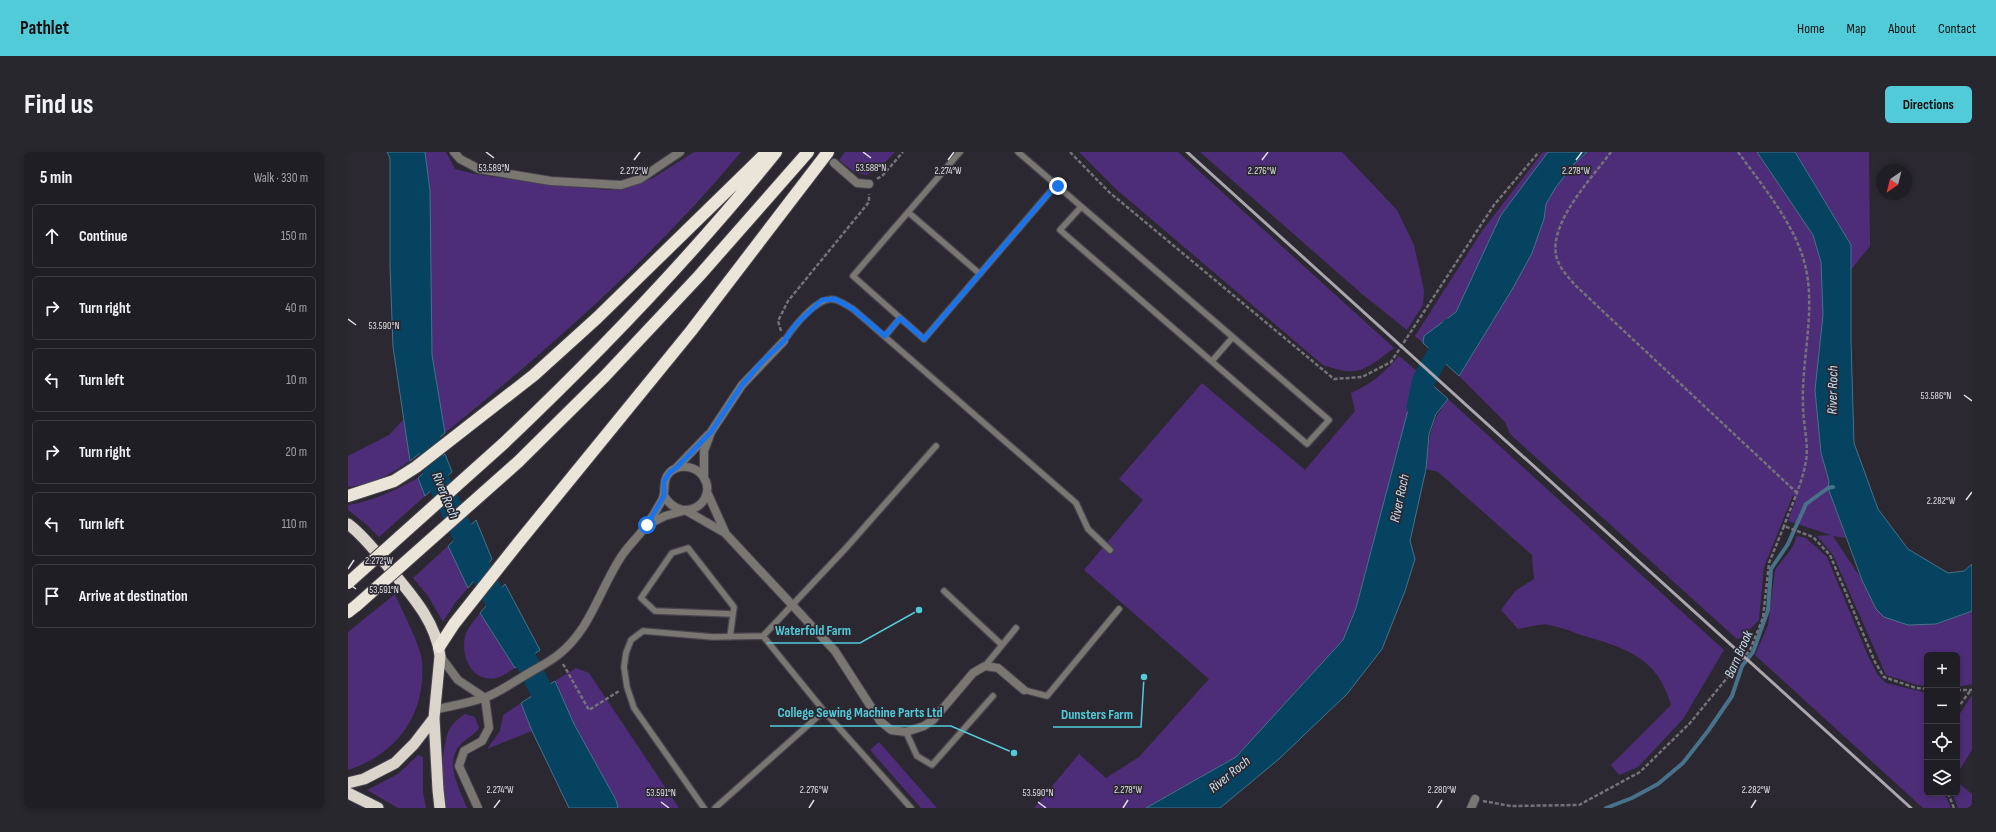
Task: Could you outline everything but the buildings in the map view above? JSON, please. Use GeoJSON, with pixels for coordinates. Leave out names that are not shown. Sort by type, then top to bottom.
{"type":"FeatureCollection","features":[{"type":"Feature","properties":{"kind":"highway"},"geometry":{"type":"LineString","coordinates":[[348,496],[394,481],[416,467],[534,375],[597,318],[767,152]]}},
{"type":"Feature","properties":{"kind":"highway"},"geometry":{"type":"LineString","coordinates":[[348,582],[503,444],[563,387],[660,288],[727,213],[776,152]]}},
{"type":"Feature","properties":{"kind":"highway"},"geometry":{"type":"LineString","coordinates":[[352,609],[518,462],[605,376],[700,276],[808,152]]}},
{"type":"Feature","properties":{"kind":"highway"},"geometry":{"type":"LineString","coordinates":[[440,808],[434,714],[440,651],[454,624],[691,331],[828,152]]}},
{"type":"Feature","properties":{"kind":"highway"},"geometry":{"type":"LineString","coordinates":[[348,524],[363,536],[416,601],[431,625],[440,651]]}},
{"type":"Feature","properties":{"kind":"highway"},"geometry":{"type":"LineString","coordinates":[[348,783],[364,780],[395,763],[414,744],[434,714]]}},
{"type":"Feature","properties":{"kind":"highway"},"geometry":{"type":"LineString","coordinates":[[348,793],[378,808]]}},
{"type":"Feature","properties":{"kind":"street"},"geometry":{"type":"LineString","coordinates":[[454,152],[460,159],[480,169],[551,181],[620,185],[640,179],[680,152]]}},
{"type":"Feature","properties":{"kind":"street"},"geometry":{"type":"LineString","coordinates":[[834,163],[858,183],[869,184]]}},
{"type":"Feature","properties":{"kind":"street"},"geometry":{"type":"LineString","coordinates":[[434,714],[485,698],[498,691],[558,655],[576,637],[590,616],[622,554],[647,525],[664,496],[664,481],[670,472],[676,468],[711,432],[742,385],[784,341]]}},
{"type":"Feature","properties":{"kind":"street"},"geometry":{"type":"LineString","coordinates":[[711,432],[704,451],[704,478],[707,492],[725,533]]}},
{"type":"Feature","properties":{"kind":"street"},"geometry":{"type":"LineString","coordinates":[[676,468],[691,467],[698,470],[704,478]]}},
{"type":"Feature","properties":{"kind":"street"},"geometry":{"type":"LineString","coordinates":[[647,525],[665,516],[699,505],[707,492]]}},
{"type":"Feature","properties":{"kind":"street"},"geometry":{"type":"LineString","coordinates":[[664,496],[670,504],[685,510],[725,533],[836,651],[880,720],[891,730],[906,732],[924,726],[933,720],[972,673],[985,666],[998,668],[1024,690]]}},
{"type":"Feature","properties":{"kind":"street"},"geometry":{"type":"LineString","coordinates":[[440,651],[458,680],[485,698],[489,728],[482,741],[464,751],[459,766],[478,808]]}},
{"type":"Feature","properties":{"kind":"street"},"geometry":{"type":"LineString","coordinates":[[1471,808],[1475,799]]}},
{"type":"Feature","properties":{"kind":"lane"},"geometry":{"type":"LineString","coordinates":[[960,152],[852,276],[924,339],[1056,185]]}},
{"type":"Feature","properties":{"kind":"lane"},"geometry":{"type":"LineString","coordinates":[[1018,152],[1232,338],[1329,420],[1307,444],[1060,230],[1081,207]]}},
{"type":"Feature","properties":{"kind":"lane"},"geometry":{"type":"LineString","coordinates":[[908,212],[980,274]]}},
{"type":"Feature","properties":{"kind":"lane"},"geometry":{"type":"LineString","coordinates":[[784,341],[796,324],[822,300],[835,299],[853,309],[1076,503],[1088,529],[1110,550]]}},
{"type":"Feature","properties":{"kind":"lane"},"geometry":{"type":"LineString","coordinates":[[885,336],[900,318]]}},
{"type":"Feature","properties":{"kind":"lane"},"geometry":{"type":"LineString","coordinates":[[1212,361],[1232,338]]}},
{"type":"Feature","properties":{"kind":"lane"},"geometry":{"type":"LineString","coordinates":[[704,808],[634,708],[627,687],[624,667],[626,653],[631,640],[643,631],[713,637],[763,636],[791,604],[846,548],[936,446]]}},
{"type":"Feature","properties":{"kind":"lane"},"geometry":{"type":"LineString","coordinates":[[730,637],[734,607],[688,548],[672,553],[641,598],[655,611],[733,614]]}},
{"type":"Feature","properties":{"kind":"lane"},"geometry":{"type":"LineString","coordinates":[[944,592],[1002,645]]}},
{"type":"Feature","properties":{"kind":"lane"},"geometry":{"type":"LineString","coordinates":[[1024,690],[1047,696],[1120,609]]}},
{"type":"Feature","properties":{"kind":"lane"},"geometry":{"type":"LineString","coordinates":[[985,666],[1016,628]]}},
{"type":"Feature","properties":{"kind":"lane"},"geometry":{"type":"LineString","coordinates":[[763,636],[824,711],[911,808]]}},
{"type":"Feature","properties":{"kind":"lane"},"geometry":{"type":"LineString","coordinates":[[906,732],[917,756],[932,765],[993,696]]}},
{"type":"Feature","properties":{"kind":"lane"},"geometry":{"type":"LineString","coordinates":[[716,808],[824,711]]}},
{"type":"Feature","properties":{"kind":"path"},"geometry":{"type":"LineString","coordinates":[[784,341],[778,321],[788,301],[869,202],[869,184],[884,175],[902,152]]}},
{"type":"Feature","properties":{"kind":"path"},"geometry":{"type":"LineString","coordinates":[[1070,152],[1109,192],[1334,380],[1362,377],[1391,362],[1494,205],[1539,152]]}},
{"type":"Feature","properties":{"kind":"path"},"geometry":{"type":"LineString","coordinates":[[1611,152],[1569,209],[1561,224],[1556,240],[1556,256],[1564,271],[1576,286],[1796,492]]}},
{"type":"Feature","properties":{"kind":"path"},"geometry":{"type":"LineString","coordinates":[[1475,799],[1511,806],[1579,805],[1640,772],[1690,723],[1750,650],[1763,618],[1769,563],[1805,466],[1807,451],[1803,406],[1810,301],[1807,273],[1800,249],[1773,201],[1738,152]]}},
{"type":"Feature","properties":{"kind":"path"},"geometry":{"type":"LineString","coordinates":[[1784,526],[1813,537],[1830,555],[1874,662],[1884,677],[1916,688],[1924,689]]}},
{"type":"Feature","properties":{"kind":"path"},"geometry":{"type":"LineString","coordinates":[[558,655],[589,710],[627,687]]}},
{"type":"Feature","properties":{"kind":"path"},"geometry":{"type":"LineString","coordinates":[[1960,690],[1971,690]]}},
{"type":"Feature","properties":{"kind":"path"},"geometry":{"type":"LineString","coordinates":[[1960,706],[1971,690]]}},
{"type":"Feature","properties":{"kind":"path"},"geometry":{"type":"LineString","coordinates":[[1949,796],[1954,808]]}},
{"type":"Feature","properties":{"kind":"shaded area"},"geometry":{"type":"Polygon","coordinates":[[[425,152],[446,152],[455,169],[475,174],[541,184],[610,190],[632,186],[653,178],[694,152],[741,152],[708,191],[673,228],[600,300],[524,368],[445,433],[432,355],[430,191],[425,152]]]}},
{"type":"Feature","properties":{"kind":"shaded area"},"geometry":{"type":"Polygon","coordinates":[[[845,152],[895,152],[879,169],[866,175],[854,172],[839,160],[845,152]]]}},
{"type":"Feature","properties":{"kind":"shaded area"},"geometry":{"type":"Polygon","coordinates":[[[1079,152],[1178,152],[1394,348],[1361,370],[1345,371],[1323,365],[1117,190],[1079,152]]]}},
{"type":"Feature","properties":{"kind":"shaded area"},"geometry":{"type":"Polygon","coordinates":[[[1200,152],[1342,152],[1397,210],[1414,245],[1424,290],[1423,305],[1407,330],[1362,294],[1200,152]]]}},
{"type":"Feature","properties":{"kind":"shaded area"},"geometry":{"type":"Polygon","coordinates":[[[1543,152],[1548,152],[1501,215],[1456,313],[1424,336],[1423,343],[1415,336],[1482,231],[1543,152]]]}},
{"type":"Feature","properties":{"kind":"shaded area"},"geometry":{"type":"Polygon","coordinates":[[[1587,152],[1757,152],[1813,235],[1821,262],[1823,315],[1815,390],[1821,453],[1829,481],[1828,488],[1846,538],[1833,536],[1862,580],[1876,609],[1936,624],[1972,611],[1972,684],[1960,686],[1960,652],[1924,652],[1924,686],[1917,685],[1886,675],[1833,555],[1817,536],[1831,535],[1788,521],[1796,498],[1793,495],[1764,567],[1759,620],[1741,638],[1737,639],[1510,434],[1505,422],[1459,376],[1513,288],[1532,253],[1544,219],[1546,204],[1556,187],[1574,164],[1587,152]]]}},
{"type":"Feature","properties":{"kind":"shaded area"},"geometry":{"type":"Polygon","coordinates":[[[1795,152],[1869,152],[1870,246],[1850,271],[1851,245],[1795,152]]]}},
{"type":"Feature","properties":{"kind":"shaded area"},"geometry":{"type":"Polygon","coordinates":[[[1399,356],[1418,372],[1356,608],[1343,640],[1236,757],[1146,808],[1034,808],[1079,754],[1106,778],[1139,757],[1209,679],[1084,570],[1143,500],[1119,479],[1202,383],[1305,470],[1355,411],[1351,393],[1377,378],[1399,356]]]}},
{"type":"Feature","properties":{"kind":"shaded area"},"geometry":{"type":"Polygon","coordinates":[[[1448,399],[1724,650],[1683,719],[1638,767],[1619,775],[1611,765],[1671,705],[1665,689],[1658,676],[1649,666],[1638,657],[1627,651],[1613,645],[1553,626],[1542,625],[1518,629],[1501,610],[1515,591],[1534,579],[1532,555],[1438,472],[1426,469],[1429,440],[1433,424],[1448,399]]]}},
{"type":"Feature","properties":{"kind":"shaded area"},"geometry":{"type":"Polygon","coordinates":[[[404,419],[410,461],[396,470],[373,481],[348,487],[348,456],[389,435],[404,419]]]}},
{"type":"Feature","properties":{"kind":"shaded area"},"geometry":{"type":"Polygon","coordinates":[[[418,478],[425,496],[379,537],[348,510],[348,505],[376,498],[418,478]]]}},
{"type":"Feature","properties":{"kind":"shaded area"},"geometry":{"type":"Polygon","coordinates":[[[1797,536],[1806,538],[1827,557],[1868,656],[1877,674],[1886,683],[1924,692],[1924,796],[1945,796],[1951,808],[1923,808],[1755,655],[1768,625],[1775,570],[1792,548],[1797,536]]]}},
{"type":"Feature","properties":{"kind":"shaded area"},"geometry":{"type":"Polygon","coordinates":[[[448,546],[468,588],[455,603],[443,622],[428,596],[413,578],[448,546]]]}},
{"type":"Feature","properties":{"kind":"shaded area"},"geometry":{"type":"Polygon","coordinates":[[[395,594],[415,637],[421,654],[422,680],[419,698],[414,715],[394,742],[366,763],[348,770],[348,632],[395,594]]]}},
{"type":"Feature","properties":{"kind":"shaded area"},"geometry":{"type":"Polygon","coordinates":[[[480,613],[515,668],[496,678],[480,676],[474,671],[469,665],[464,650],[466,633],[480,613]]]}},
{"type":"Feature","properties":{"kind":"shaded area"},"geometry":{"type":"Polygon","coordinates":[[[576,668],[589,673],[679,808],[618,808],[616,800],[574,724],[555,681],[576,668]]]}},
{"type":"Feature","properties":{"kind":"shaded area"},"geometry":{"type":"Polygon","coordinates":[[[1972,695],[1972,750],[1960,769],[1960,724],[1960,713],[1972,695]]]}},
{"type":"Feature","properties":{"kind":"shaded area"},"geometry":{"type":"Polygon","coordinates":[[[521,703],[532,731],[487,749],[500,731],[503,715],[521,703]]]}},
{"type":"Feature","properties":{"kind":"shaded area"},"geometry":{"type":"Polygon","coordinates":[[[465,714],[475,717],[479,728],[461,744],[453,759],[453,767],[457,784],[467,808],[446,808],[442,772],[445,744],[451,726],[465,714]]]}},
{"type":"Feature","properties":{"kind":"shaded area"},"geometry":{"type":"Polygon","coordinates":[[[879,742],[937,808],[921,808],[870,750],[879,742]]]}},
{"type":"Feature","properties":{"kind":"shaded area"},"geometry":{"type":"Polygon","coordinates":[[[418,755],[423,757],[423,792],[426,808],[398,808],[367,790],[398,774],[418,755]]]}},
{"type":"Feature","properties":{"kind":"shaded area"},"geometry":{"type":"Polygon","coordinates":[[[1960,784],[1972,794],[1972,808],[1958,808],[1953,796],[1960,796],[1960,784]]]}},
{"type":"Feature","properties":{"kind":"water"},"geometry":{"type":"Polygon","coordinates":[[[387,152],[425,152],[430,191],[432,355],[445,433],[410,461],[393,347],[390,266],[390,158],[387,152]]]}},
{"type":"Feature","properties":{"kind":"water"},"geometry":{"type":"Polygon","coordinates":[[[1548,152],[1587,152],[1574,164],[1556,187],[1546,204],[1544,219],[1532,253],[1513,288],[1459,376],[1423,343],[1424,336],[1456,312],[1501,215],[1548,152]]]}},
{"type":"Feature","properties":{"kind":"water"},"geometry":{"type":"Polygon","coordinates":[[[1757,152],[1795,152],[1851,245],[1851,341],[1854,443],[1878,509],[1908,549],[1948,573],[1964,571],[1972,564],[1972,611],[1936,624],[1908,625],[1884,617],[1876,609],[1862,580],[1828,488],[1829,481],[1821,453],[1815,390],[1823,315],[1821,262],[1813,235],[1757,152]]]}},
{"type":"Feature","properties":{"kind":"water"},"geometry":{"type":"Polygon","coordinates":[[[1418,372],[1448,399],[1436,414],[1429,434],[1426,469],[1410,541],[1415,559],[1405,591],[1382,649],[1347,694],[1279,759],[1220,808],[1146,808],[1236,757],[1343,640],[1356,608],[1418,372]]]}},
{"type":"Feature","properties":{"kind":"water"},"geometry":{"type":"Polygon","coordinates":[[[445,454],[452,472],[425,496],[418,478],[445,454]]]}},
{"type":"Feature","properties":{"kind":"water"},"geometry":{"type":"Polygon","coordinates":[[[476,520],[492,559],[468,588],[448,546],[476,520]]]}},
{"type":"Feature","properties":{"kind":"water"},"geometry":{"type":"Polygon","coordinates":[[[505,584],[540,650],[515,668],[480,613],[505,584]]]}},
{"type":"Feature","properties":{"kind":"water"},"geometry":{"type":"Polygon","coordinates":[[[555,681],[574,724],[616,800],[618,808],[569,808],[532,731],[521,703],[555,681]]]}},
{"type":"Feature","properties":{"kind":"waterway","name":"River Roch"},"geometry":{"type":"LineString","coordinates":[[1418,407],[1424,380],[1452,329]]}},
{"type":"Feature","properties":{"kind":"waterway","name":"River Roch"},"geometry":{"type":"LineString","coordinates":[[424,414],[435,474],[472,553],[555,718]]}},
{"type":"Feature","properties":{"kind":"waterway","name":"Barn Brook"},"geometry":{"type":"LineString","coordinates":[[1606,808],[1632,798],[1658,784],[1683,763],[1708,731],[1732,696],[1742,666],[1753,652],[1768,610],[1771,569],[1788,544],[1806,504],[1828,488],[1833,487]]}},
{"type":"Feature","properties":{"kind":"railway"},"geometry":{"type":"LineString","coordinates":[[1187,152],[1911,808]]}},
{"type":"Feature","properties":{"kind":"place","name":"Waterfold Farm"},"geometry":{"type":"Point","coordinates":[919,610]}},
{"type":"Feature","properties":{"kind":"place","name":"Dunsters Farm"},"geometry":{"type":"Point","coordinates":[1144,677]}},
{"type":"Feature","properties":{"kind":"place","name":"College Sewing Machine Parts Ltd"},"geometry":{"type":"Point","coordinates":[1014,753]}},
{"type":"Feature","properties":{"kind":"route"},"geometry":{"type":"LineString","coordinates":[[647,525],[664,496],[664,481],[670,472],[676,468],[711,432],[742,385],[761,363],[784,341],[796,324],[822,300],[835,299],[853,309],[885,336],[900,318],[924,339],[1056,185],[1058,186]]}}]}
